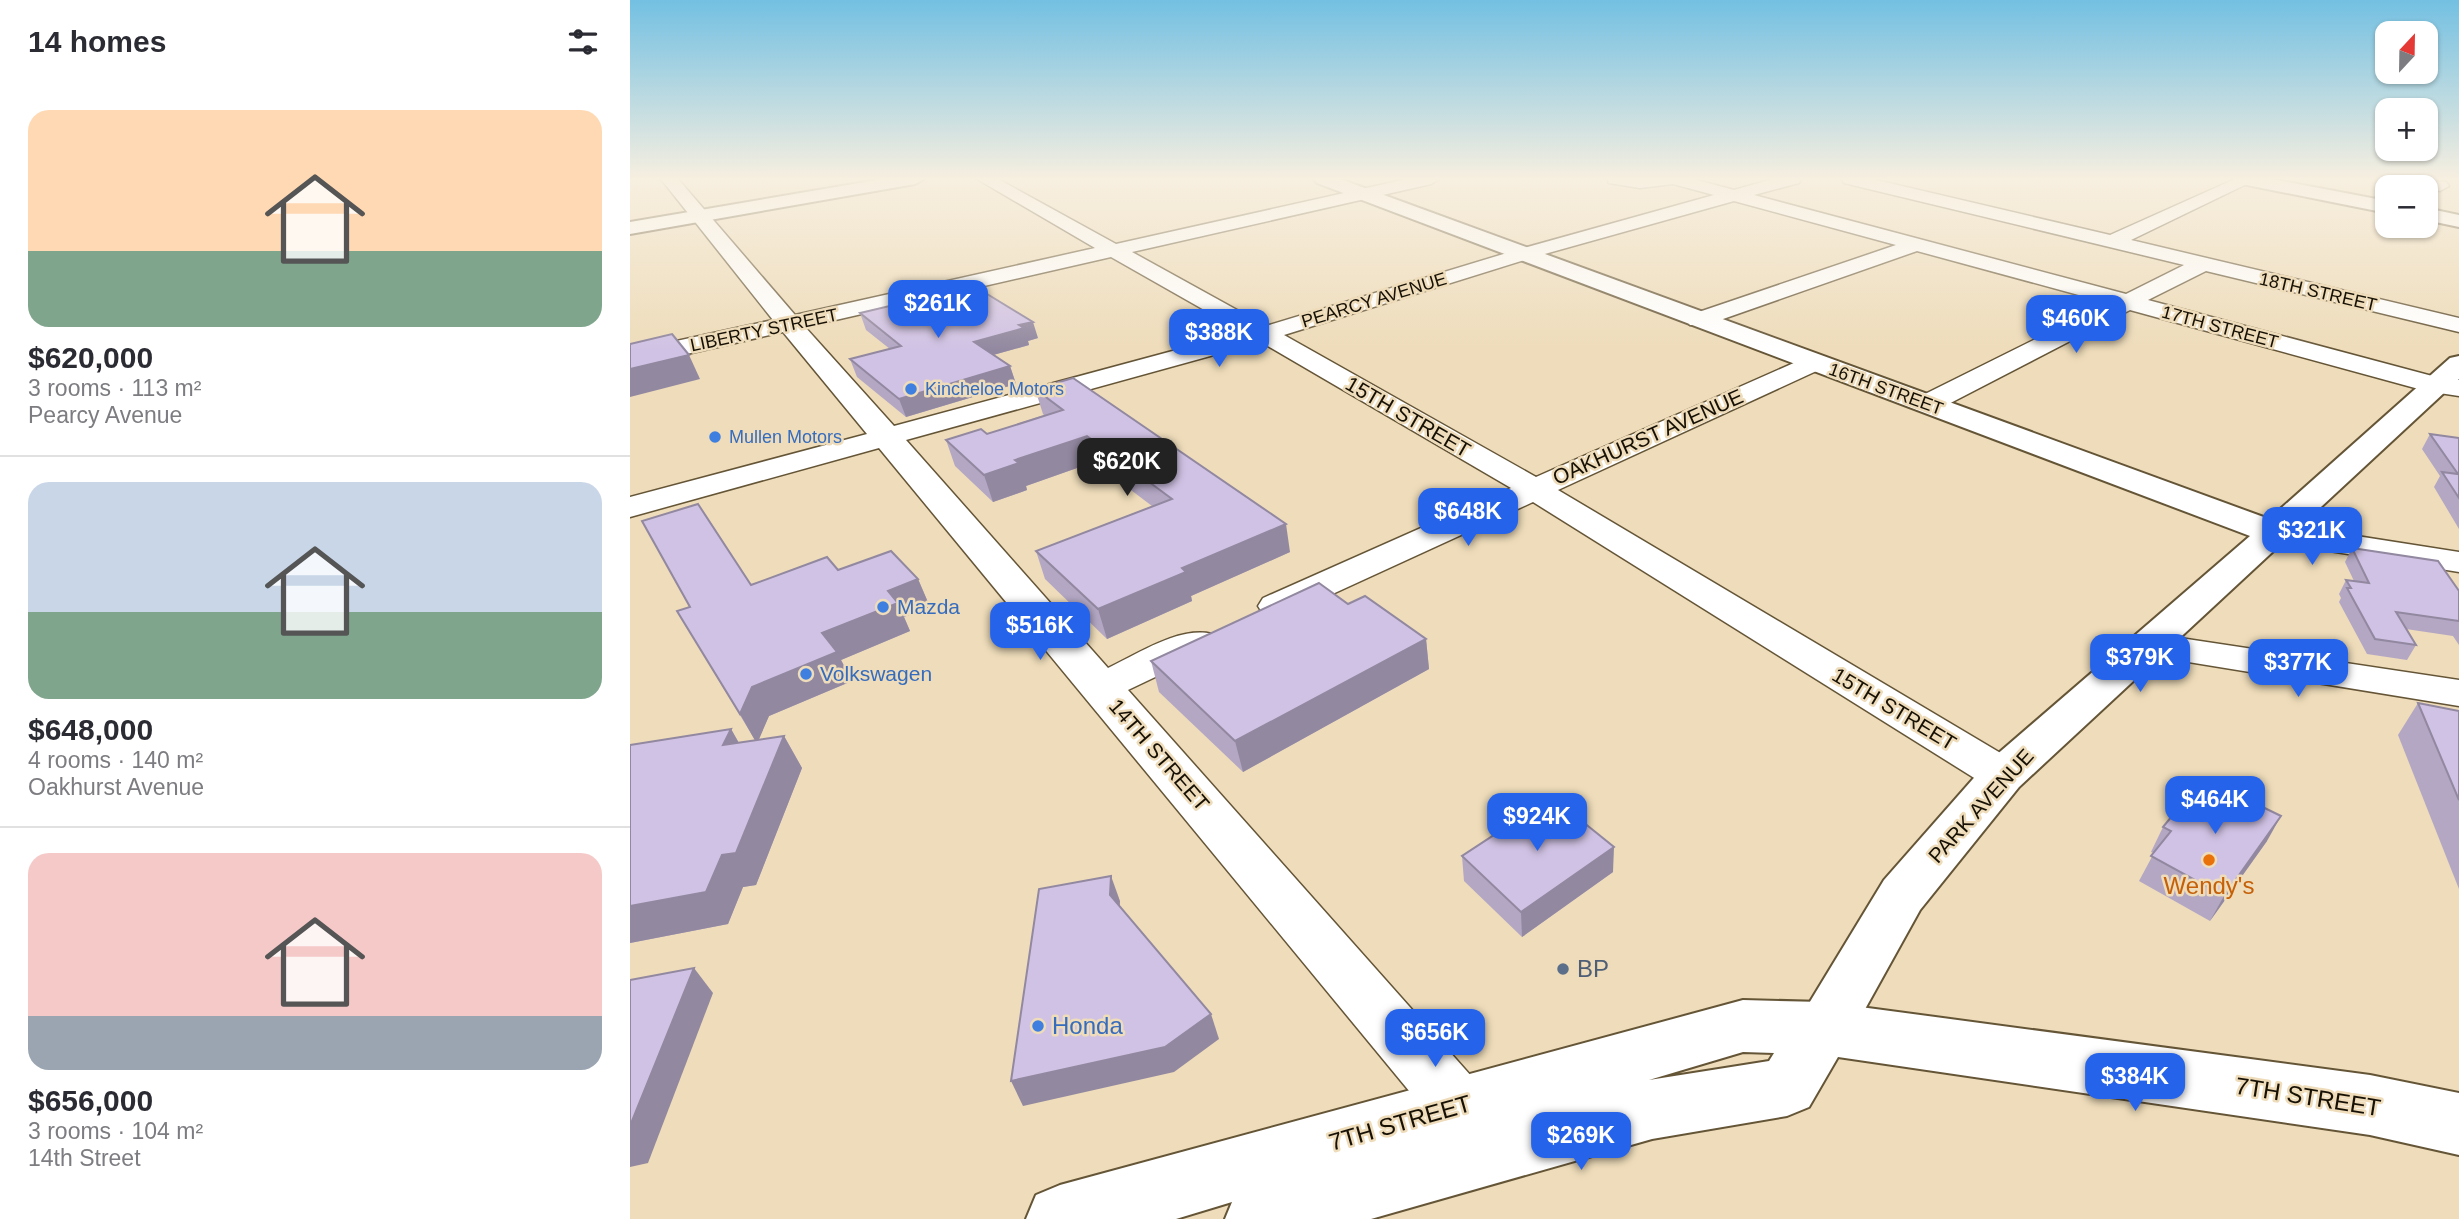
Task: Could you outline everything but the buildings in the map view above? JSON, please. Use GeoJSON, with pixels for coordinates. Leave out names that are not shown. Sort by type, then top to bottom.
{"type":"FeatureCollection","features":[{"type":"Feature","properties":{"kind":"street","name":"14TH STREET"},"geometry":{"type":"LineString","coordinates":[[714,236],[1459,1106]]}},
{"type":"Feature","properties":{"kind":"street","name":"15TH STREET"},"geometry":{"type":"LineString","coordinates":[[1085,236],[1264,334],[1533,488],[2003,775]]}},
{"type":"Feature","properties":{"kind":"street","name":"LIBERTY STREET"},"geometry":{"type":"LineString","coordinates":[[630,359],[1177,236]]}},
{"type":"Feature","properties":{"kind":"street","name":"16TH STREET"},"geometry":{"type":"LineString","coordinates":[[1479,236],[2274,533],[2459,562]]}},
{"type":"Feature","properties":{"kind":"street","name":"PEARCY AVENUE"},"geometry":{"type":"LineString","coordinates":[[630,508],[885,435],[1264,334],[1590,236]]}},
{"type":"Feature","properties":{"kind":"street","name":"17TH STREET"},"geometry":{"type":"LineString","coordinates":[[1883,236],[2131,303],[2451,379]]}},
{"type":"Feature","properties":{"kind":"street","name":"18TH STREET"},"geometry":{"type":"LineString","coordinates":[[2086,236],[2459,326]]}},
{"type":"Feature","properties":{"kind":"street"},"geometry":{"type":"LineString","coordinates":[[2111,242],[2124,236]]}},
{"type":"Feature","properties":{"kind":"street"},"geometry":{"type":"LineString","coordinates":[[1698,320],[1916,245]]}},
{"type":"Feature","properties":{"kind":"street"},"geometry":{"type":"LineString","coordinates":[[1927,404],[2131,303],[2203,264]]}},
{"type":"Feature","properties":{"kind":"street","name":"OAKHURST AVENUE"},"geometry":{"type":"LineString","coordinates":[[1100,687],[1533,488],[1814,363]]}},
{"type":"Feature","properties":{"kind":"street","name":"PARK AVENUE"},"geometry":{"type":"LineString","coordinates":[[1824,1028],[1902,895],[2003,775],[2451,379]]}},
{"type":"Feature","properties":{"kind":"street"},"geometry":{"type":"LineString","coordinates":[[2147,645],[2459,693]]}},
{"type":"Feature","properties":{"kind":"street","name":"7TH STREET"},"geometry":{"type":"LineString","coordinates":[[1060,1219],[1744,1026],[1824,1028],[2370,1105],[2459,1124]]}},
{"type":"Feature","properties":{"kind":"street"},"geometry":{"type":"LineString","coordinates":[[1259,1219],[1404,1175],[1652,1109],[1787,1087],[1824,1028]]}},
{"type":"Feature","properties":{"kind":"place","name":"Kincheloe Motors"},"geometry":{"type":"Point","coordinates":[911,389]}},
{"type":"Feature","properties":{"kind":"place","name":"Mullen Motors"},"geometry":{"type":"Point","coordinates":[715,437]}},
{"type":"Feature","properties":{"kind":"place","name":"Mazda"},"geometry":{"type":"Point","coordinates":[883,607]}},
{"type":"Feature","properties":{"kind":"place","name":"Volkswagen"},"geometry":{"type":"Point","coordinates":[806,674]}},
{"type":"Feature","properties":{"kind":"place","name":"Wendy's"},"geometry":{"type":"Point","coordinates":[2209,860]}},
{"type":"Feature","properties":{"kind":"place","name":"BP"},"geometry":{"type":"Point","coordinates":[1563,969]}},
{"type":"Feature","properties":{"kind":"place","name":"Honda"},"geometry":{"type":"Point","coordinates":[1038,1026]}}]}
